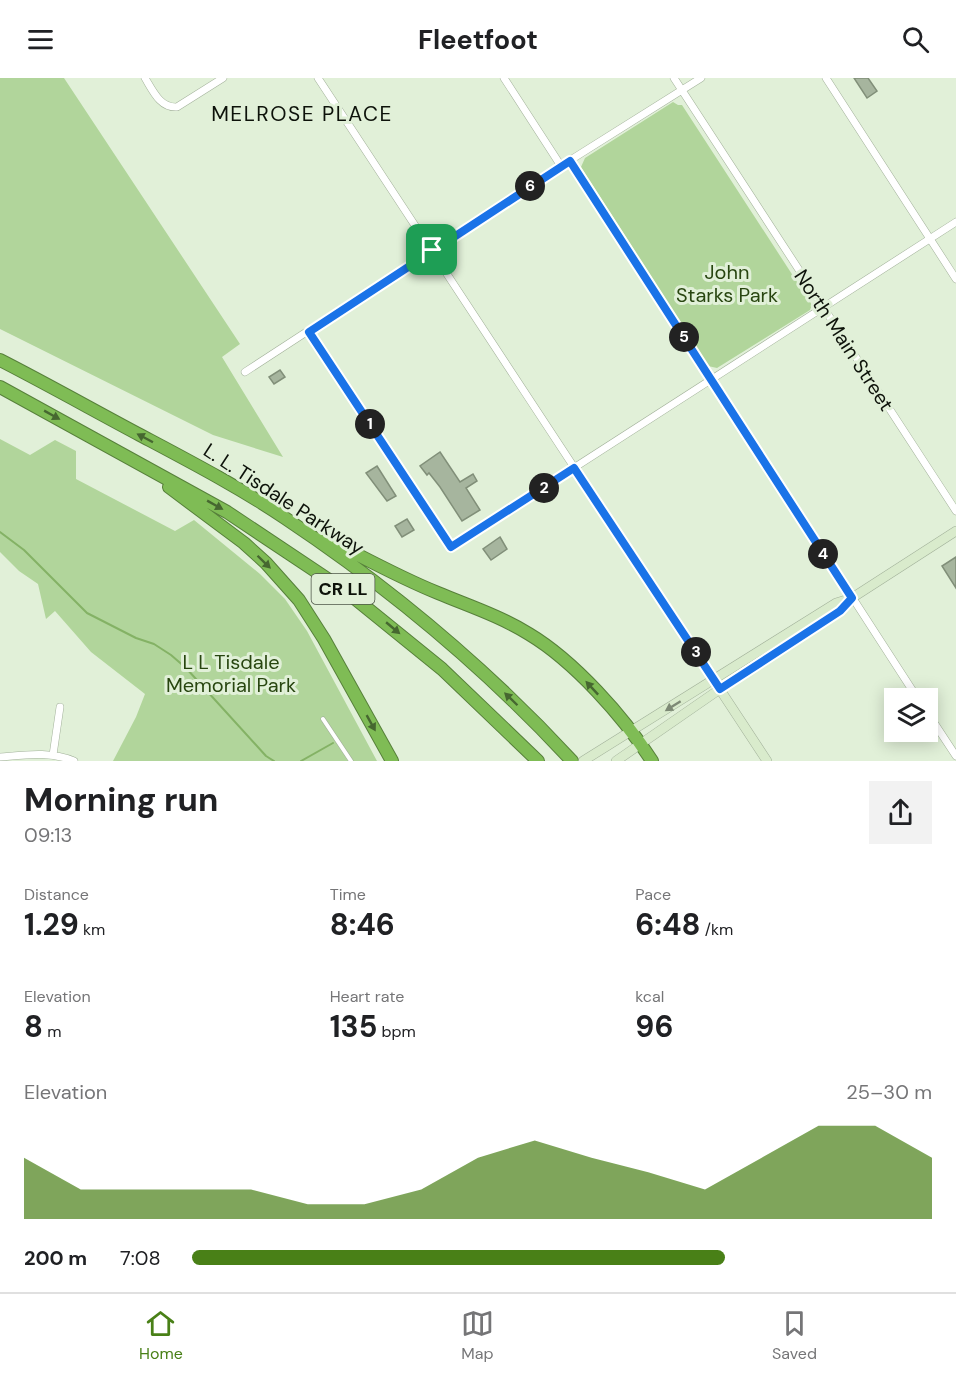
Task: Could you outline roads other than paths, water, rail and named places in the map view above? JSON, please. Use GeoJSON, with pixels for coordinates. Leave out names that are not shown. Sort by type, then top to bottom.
{"type":"FeatureCollection","features":[{"type":"Feature","properties":{"kind":"highway","name":"L. L. Tisdale Parkway"},"geometry":{"type":"LineString","coordinates":[[0,360],[197,466],[284,518],[353,565],[428,624],[492,680],[572,761]]}},
{"type":"Feature","properties":{"kind":"highway","name":"L. L. Tisdale Parkway"},"geometry":{"type":"LineString","coordinates":[[0,387],[227,512],[347,592],[442,669],[536,758]]}},
{"type":"Feature","properties":{"kind":"highway"},"geometry":{"type":"LineString","coordinates":[[127,457],[244,543],[284,582],[299,600],[324,639],[392,761]]}},
{"type":"Feature","properties":{"kind":"highway"},"geometry":{"type":"LineString","coordinates":[[284,518],[406,580],[493,615],[531,634],[578,673],[631,731],[652,761]]}},
{"type":"Feature","properties":{"kind":"street"},"geometry":{"type":"LineString","coordinates":[[145,78],[159,100],[171,108],[177,107],[223,78]]}},
{"type":"Feature","properties":{"kind":"street"},"geometry":{"type":"LineString","coordinates":[[318,78],[767,761]]}},
{"type":"Feature","properties":{"kind":"street"},"geometry":{"type":"LineString","coordinates":[[504,78],[561,166]]}},
{"type":"Feature","properties":{"kind":"street","name":"North Main Street"},"geometry":{"type":"LineString","coordinates":[[675,78],[956,511]]}},
{"type":"Feature","properties":{"kind":"street"},"geometry":{"type":"LineString","coordinates":[[245,372],[561,166],[701,78]]}},
{"type":"Feature","properties":{"kind":"street"},"geometry":{"type":"LineString","coordinates":[[826,78],[956,279]]}},
{"type":"Feature","properties":{"kind":"street"},"geometry":{"type":"LineString","coordinates":[[570,161],[911,688]]}},
{"type":"Feature","properties":{"kind":"street"},"geometry":{"type":"LineString","coordinates":[[309,332],[451,547],[956,222]]}},
{"type":"Feature","properties":{"kind":"street"},"geometry":{"type":"LineString","coordinates":[[616,761],[720,689],[840,611],[852,598],[956,531]]}},
{"type":"Feature","properties":{"kind":"street"},"geometry":{"type":"LineString","coordinates":[[583,761],[836,603],[852,598]]}},
{"type":"Feature","properties":{"kind":"street"},"geometry":{"type":"LineString","coordinates":[[54,755],[60,707]]}},
{"type":"Feature","properties":{"kind":"street"},"geometry":{"type":"LineString","coordinates":[[938,729],[956,756]]}},
{"type":"Feature","properties":{"kind":"street"},"geometry":{"type":"LineString","coordinates":[[0,757],[39,754],[54,755],[74,761]]}},
{"type":"Feature","properties":{"kind":"lane"},"geometry":{"type":"LineString","coordinates":[[322,718],[351,761]]}},
{"type":"Feature","properties":{"kind":"waterway"},"geometry":{"type":"LineString","coordinates":[[0,532],[24,550],[87,613],[136,638],[154,644],[171,655],[186,668],[266,756],[274,761]]}},
{"type":"Feature","properties":{"kind":"waterway"},"geometry":{"type":"LineString","coordinates":[[301,761],[333,743]]}},
{"type":"Feature","properties":{"kind":"district","name":"MELROSE PLACE"},"geometry":{"type":"Point","coordinates":[302,114]}},
{"type":"Feature","properties":{"kind":"park label","name":"John Starks Park"},"geometry":{"type":"Point","coordinates":[727,284]}},
{"type":"Feature","properties":{"kind":"park label","name":"L L Tisdale Memorial Park"},"geometry":{"type":"Point","coordinates":[231,674]}}]}
